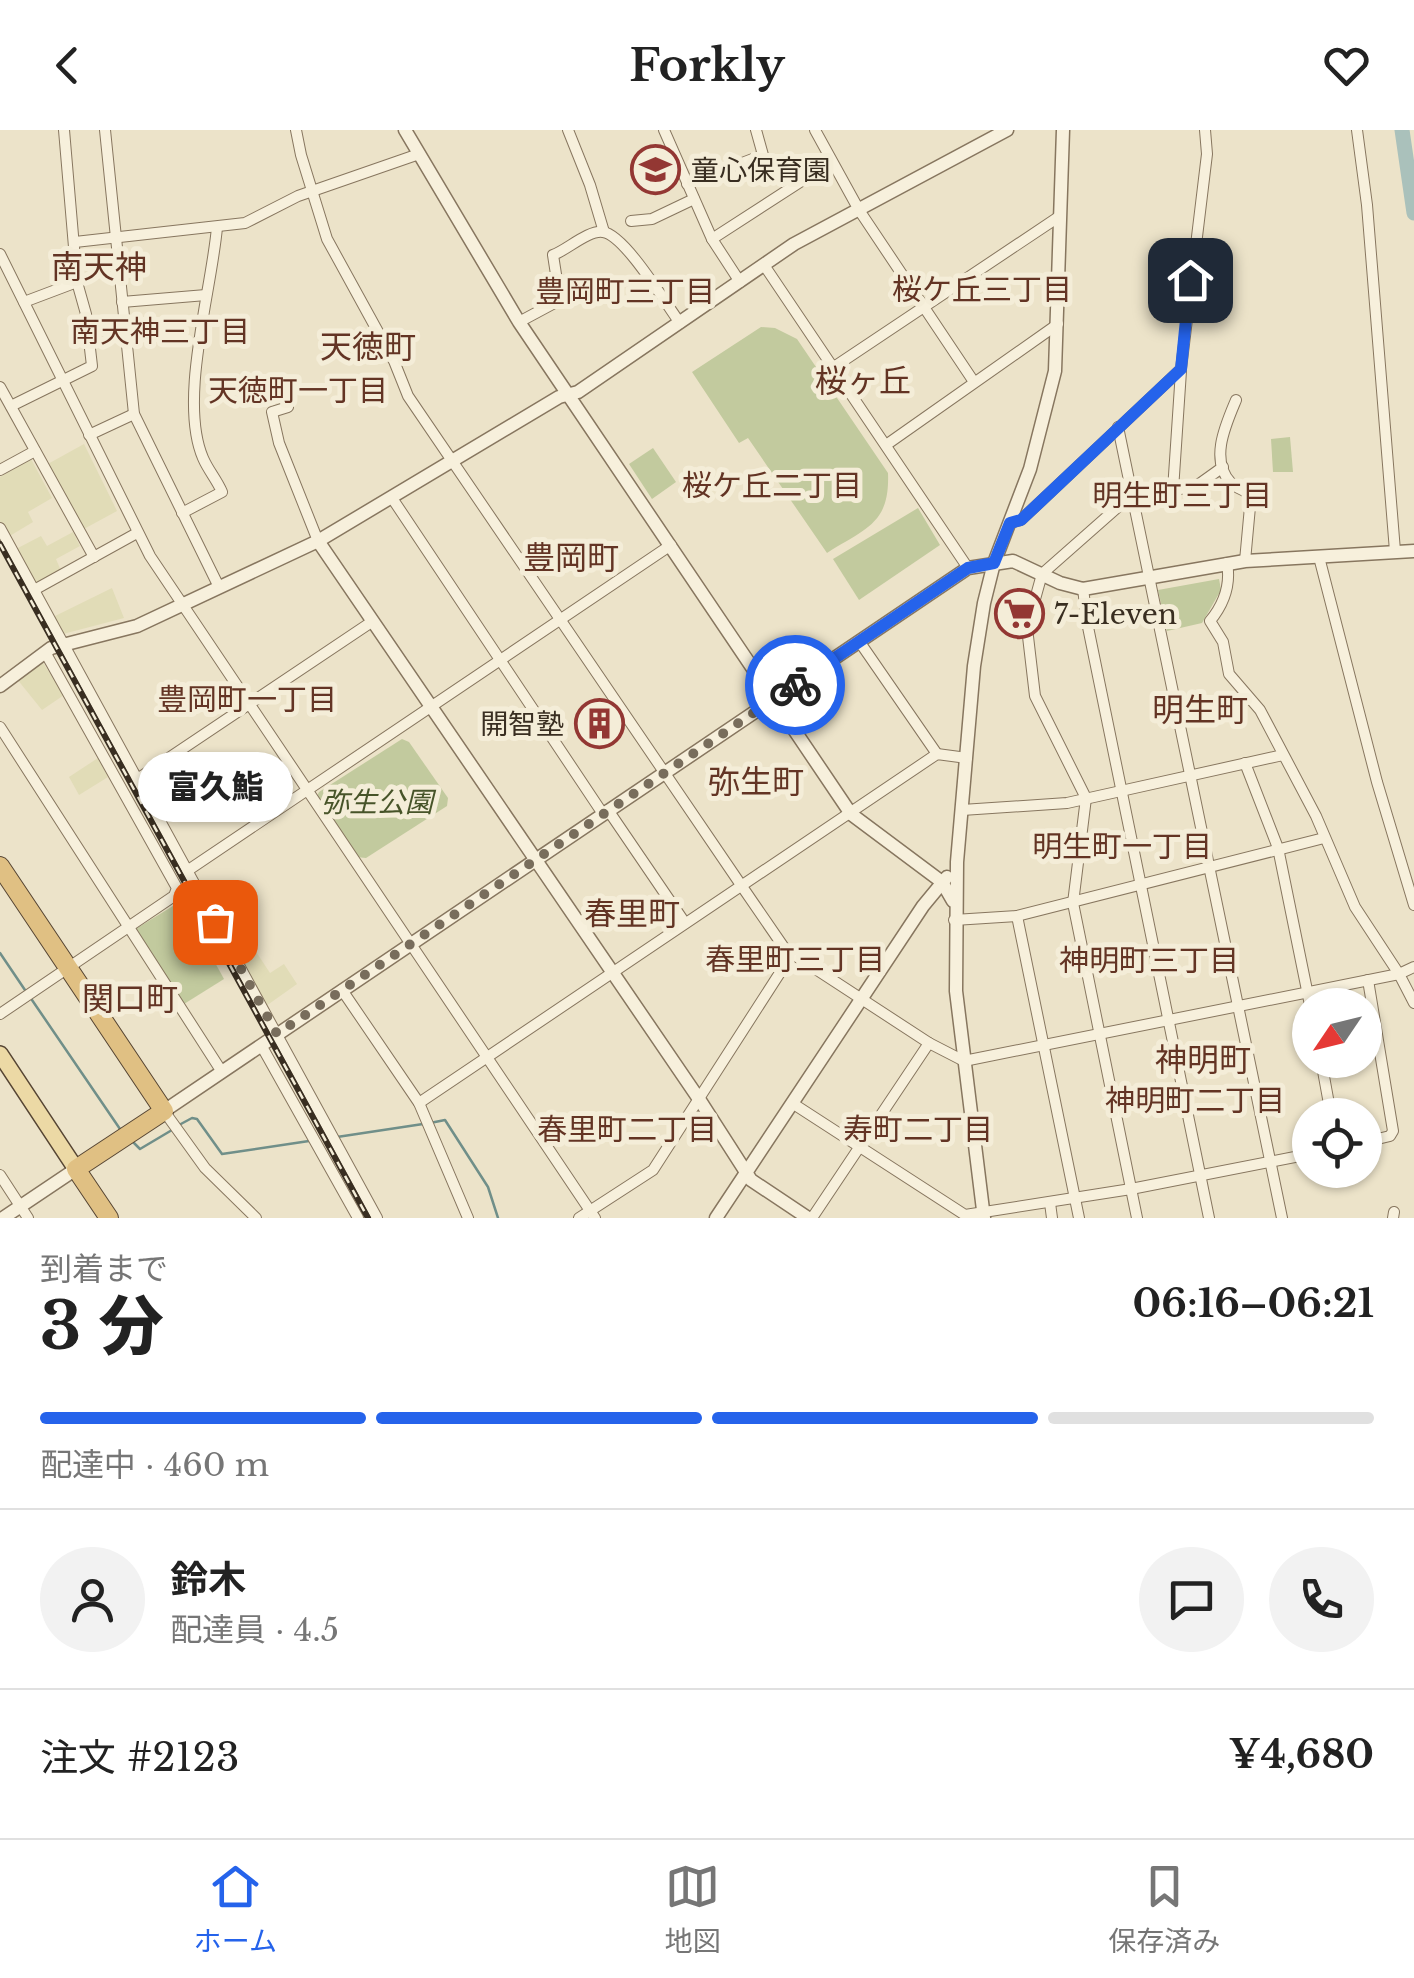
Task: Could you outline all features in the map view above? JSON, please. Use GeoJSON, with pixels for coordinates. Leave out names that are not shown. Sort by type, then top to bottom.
{"type":"FeatureCollection","features":[{"type":"Feature","properties":{"kind":"highway"},"geometry":{"type":"LineString","coordinates":[[0,866],[164,1111],[76,1169],[109,1218]]}},
{"type":"Feature","properties":{"kind":"main road"},"geometry":{"type":"LineString","coordinates":[[0,1054],[76,1169]]}},
{"type":"Feature","properties":{"kind":"street"},"geometry":{"type":"LineString","coordinates":[[10,406],[92,366],[86,314],[77,282],[64,130]]}},
{"type":"Feature","properties":{"kind":"street"},"geometry":{"type":"LineString","coordinates":[[105,130],[134,414],[219,587]]}},
{"type":"Feature","properties":{"kind":"street"},"geometry":{"type":"LineString","coordinates":[[296,130],[327,239],[394,361],[408,396],[741,886],[792,954],[929,1043],[964,1061],[1292,995]]}},
{"type":"Feature","properties":{"kind":"street"},"geometry":{"type":"LineString","coordinates":[[405,130],[519,322],[852,814],[930,873],[954,912]]}},
{"type":"Feature","properties":{"kind":"street"},"geometry":{"type":"LineString","coordinates":[[568,130],[604,232]]}},
{"type":"Feature","properties":{"kind":"street"},"geometry":{"type":"LineString","coordinates":[[664,130],[712,239],[740,282]]}},
{"type":"Feature","properties":{"kind":"street"},"geometry":{"type":"LineString","coordinates":[[688,184],[763,155],[756,130]]}},
{"type":"Feature","properties":{"kind":"street"},"geometry":{"type":"LineString","coordinates":[[815,130],[858,210],[974,382]]}},
{"type":"Feature","properties":{"kind":"street"},"geometry":{"type":"LineString","coordinates":[[0,686],[62,644],[137,626],[318,540],[559,397],[578,392],[794,244],[1007,130]]}},
{"type":"Feature","properties":{"kind":"street"},"geometry":{"type":"LineString","coordinates":[[984,1216],[956,991],[956,868],[974,666],[994,563],[1045,416],[1055,371],[1063,130]]}},
{"type":"Feature","properties":{"kind":"street"},"geometry":{"type":"LineString","coordinates":[[1173,490],[1181,369],[1207,154],[1205,130]]}},
{"type":"Feature","properties":{"kind":"street"},"geometry":{"type":"LineString","coordinates":[[256,1218],[205,1168],[164,1111],[968,568],[1013,562],[1060,584],[1083,589],[1227,563],[1405,551],[1357,130]]}},
{"type":"Feature","properties":{"kind":"street"},"geometry":{"type":"LineString","coordinates":[[75,242],[245,222],[313,192],[419,154]]}},
{"type":"Feature","properties":{"kind":"street"},"geometry":{"type":"LineString","coordinates":[[712,239],[831,162]]}},
{"type":"Feature","properties":{"kind":"street"},"geometry":{"type":"LineString","coordinates":[[631,221],[652,219],[694,199]]}},
{"type":"Feature","properties":{"kind":"street"},"geometry":{"type":"LineString","coordinates":[[834,367],[1060,216]]}},
{"type":"Feature","properties":{"kind":"street"},"geometry":{"type":"LineString","coordinates":[[182,514],[222,492],[202,456],[196,424],[198,340],[214,266],[217,226]]}},
{"type":"Feature","properties":{"kind":"street"},"geometry":{"type":"LineString","coordinates":[[519,322],[560,300],[553,256],[592,234],[604,232],[620,241],[680,323]]}},
{"type":"Feature","properties":{"kind":"street"},"geometry":{"type":"LineString","coordinates":[[0,254],[137,533],[181,606],[592,1214]]}},
{"type":"Feature","properties":{"kind":"street"},"geometry":{"type":"LineString","coordinates":[[764,265],[968,568]]}},
{"type":"Feature","properties":{"kind":"street"},"geometry":{"type":"LineString","coordinates":[[24,302],[77,282]]}},
{"type":"Feature","properties":{"kind":"street"},"geometry":{"type":"LineString","coordinates":[[122,302],[206,295]]}},
{"type":"Feature","properties":{"kind":"street"},"geometry":{"type":"LineString","coordinates":[[886,445],[1058,324]]}},
{"type":"Feature","properties":{"kind":"street"},"geometry":{"type":"LineString","coordinates":[[1010,523],[1021,520],[1181,369]]}},
{"type":"Feature","properties":{"kind":"street"},"geometry":{"type":"LineString","coordinates":[[0,387],[94,558]]}},
{"type":"Feature","properties":{"kind":"street"},"geometry":{"type":"LineString","coordinates":[[1236,400],[1220,439],[1223,466],[1230,482],[1248,490],[1250,496],[1245,561]]}},
{"type":"Feature","properties":{"kind":"street"},"geometry":{"type":"LineString","coordinates":[[288,407],[272,412],[279,444],[318,540],[751,1180],[810,1218],[929,1043]]}},
{"type":"Feature","properties":{"kind":"street"},"geometry":{"type":"LineString","coordinates":[[89,434],[134,414]]}},
{"type":"Feature","properties":{"kind":"street"},"geometry":{"type":"LineString","coordinates":[[1118,427],[1282,1218]]}},
{"type":"Feature","properties":{"kind":"street"},"geometry":{"type":"LineString","coordinates":[[0,470],[34,451]]}},
{"type":"Feature","properties":{"kind":"street"},"geometry":{"type":"LineString","coordinates":[[1137,1218],[1073,903],[1086,798],[1035,696],[1027,628],[1042,574],[1134,495],[1195,487],[1223,466]]}},
{"type":"Feature","properties":{"kind":"street"},"geometry":{"type":"LineString","coordinates":[[392,498],[684,923]]}},
{"type":"Feature","properties":{"kind":"street"},"geometry":{"type":"LineString","coordinates":[[0,528],[377,1218]]}},
{"type":"Feature","properties":{"kind":"street"},"geometry":{"type":"LineString","coordinates":[[34,590],[137,533]]}},
{"type":"Feature","properties":{"kind":"street"},"geometry":{"type":"LineString","coordinates":[[187,871],[670,545]]}},
{"type":"Feature","properties":{"kind":"street"},"geometry":{"type":"LineString","coordinates":[[1319,557],[1372,763],[1414,905]]}},
{"type":"Feature","properties":{"kind":"street"},"geometry":{"type":"LineString","coordinates":[[1227,563],[1229,577],[1221,608],[1210,622],[1224,642],[1229,674],[1260,710],[1355,907],[1414,1004]]}},
{"type":"Feature","properties":{"kind":"street"},"geometry":{"type":"LineString","coordinates":[[1083,589],[1209,1218]]}},
{"type":"Feature","properties":{"kind":"street"},"geometry":{"type":"LineString","coordinates":[[136,780],[373,621]]}},
{"type":"Feature","properties":{"kind":"street"},"geometry":{"type":"LineString","coordinates":[[859,641],[937,754]]}},
{"type":"Feature","properties":{"kind":"street"},"geometry":{"type":"LineString","coordinates":[[0,1014],[174,896],[176,888],[45,652]]}},
{"type":"Feature","properties":{"kind":"street"},"geometry":{"type":"LineString","coordinates":[[0,727],[222,1072]]}},
{"type":"Feature","properties":{"kind":"street"},"geometry":{"type":"LineString","coordinates":[[419,1103],[937,754],[967,758]]}},
{"type":"Feature","properties":{"kind":"street"},"geometry":{"type":"LineString","coordinates":[[962,810],[1086,798],[1283,754]]}},
{"type":"Feature","properties":{"kind":"street"},"geometry":{"type":"LineString","coordinates":[[1245,763],[1278,848],[1307,988]]}},
{"type":"Feature","properties":{"kind":"street"},"geometry":{"type":"LineString","coordinates":[[923,906],[932,901],[941,902],[954,912],[1017,916],[1324,838]]}},
{"type":"Feature","properties":{"kind":"street"},"geometry":{"type":"LineString","coordinates":[[930,873],[939,873],[946,867],[958,842]]}},
{"type":"Feature","properties":{"kind":"street"},"geometry":{"type":"LineString","coordinates":[[716,1218],[923,906],[956,868]]}},
{"type":"Feature","properties":{"kind":"street"},"geometry":{"type":"LineString","coordinates":[[1017,916],[1079,1218]]}},
{"type":"Feature","properties":{"kind":"street"},"geometry":{"type":"LineString","coordinates":[[579,1218],[592,1214],[647,1176],[792,954]]}},
{"type":"Feature","properties":{"kind":"street"},"geometry":{"type":"LineString","coordinates":[[1328,988],[1399,974],[1414,967]]}},
{"type":"Feature","properties":{"kind":"street"},"geometry":{"type":"LineString","coordinates":[[1368,980],[1394,1131],[1382,1138]]}},
{"type":"Feature","properties":{"kind":"street"},"geometry":{"type":"LineString","coordinates":[[342,990],[419,1103],[468,1218]]}},
{"type":"Feature","properties":{"kind":"street"},"geometry":{"type":"LineString","coordinates":[[261,1046],[358,1218]]}},
{"type":"Feature","properties":{"kind":"street"},"geometry":{"type":"LineString","coordinates":[[792,1103],[965,1215],[984,1216],[1292,1158]]}},
{"type":"Feature","properties":{"kind":"street"},"geometry":{"type":"LineString","coordinates":[[4,1218],[24,1212],[76,1169]]}},
{"type":"Feature","properties":{"kind":"street"},"geometry":{"type":"LineString","coordinates":[[0,1175],[24,1212]]}},
{"type":"Feature","properties":{"kind":"street"},"geometry":{"type":"LineString","coordinates":[[1050,1202],[1052,1218]]}},
{"type":"Feature","properties":{"kind":"shaded area"},"geometry":{"type":"Polygon","coordinates":[[[84,444],[117,511],[82,530],[46,465],[84,444]]]}},
{"type":"Feature","properties":{"kind":"shaded area"},"geometry":{"type":"Polygon","coordinates":[[[31,459],[52,498],[28,512],[33,522],[8,537],[0,523],[0,477],[31,459]]]}},
{"type":"Feature","properties":{"kind":"shaded area"},"geometry":{"type":"Polygon","coordinates":[[[73,532],[80,546],[56,559],[61,571],[36,585],[16,549],[41,536],[47,546],[73,532]]]}},
{"type":"Feature","properties":{"kind":"shaded area"},"geometry":{"type":"Polygon","coordinates":[[[112,588],[124,618],[63,634],[53,617],[112,588]]]}},
{"type":"Feature","properties":{"kind":"shaded area"},"geometry":{"type":"Polygon","coordinates":[[[42,661],[64,695],[42,710],[17,679],[42,661]]]}},
{"type":"Feature","properties":{"kind":"shaded area"},"geometry":{"type":"Polygon","coordinates":[[[98,758],[108,777],[79,795],[69,777],[98,758]]]}},
{"type":"Feature","properties":{"kind":"shaded area"},"geometry":{"type":"Polygon","coordinates":[[[253,947],[270,973],[284,964],[297,984],[266,1006],[239,956],[253,947]]]}},
{"type":"Feature","properties":{"kind":"green space"},"geometry":{"type":"Polygon","coordinates":[[[761,327],[775,328],[797,339],[888,473],[888,490],[880,514],[864,530],[827,553],[748,438],[739,443],[692,372],[761,327]]]}},
{"type":"Feature","properties":{"kind":"green space"},"geometry":{"type":"Polygon","coordinates":[[[1290,437],[1293,472],[1273,472],[1271,439],[1290,437]]]}},
{"type":"Feature","properties":{"kind":"green space"},"geometry":{"type":"Polygon","coordinates":[[[653,448],[676,482],[652,499],[629,464],[653,448]]]}},
{"type":"Feature","properties":{"kind":"green space"},"geometry":{"type":"Polygon","coordinates":[[[918,508],[940,545],[859,600],[833,559],[918,508]]]}},
{"type":"Feature","properties":{"kind":"green space"},"geometry":{"type":"Polygon","coordinates":[[[1219,579],[1221,590],[1202,623],[1167,631],[1158,590],[1219,579]]]}},
{"type":"Feature","properties":{"kind":"green space","name":"弥生公園"},"geometry":{"type":"Polygon","coordinates":[[[402,739],[409,742],[448,798],[447,806],[366,858],[356,857],[316,798],[319,792],[402,739]]]}},
{"type":"Feature","properties":{"kind":"green space"},"geometry":{"type":"Polygon","coordinates":[[[181,901],[224,979],[184,1004],[134,930],[181,901]]]}},
{"type":"Feature","properties":{"kind":"waterway"},"geometry":{"type":"LineString","coordinates":[[1402,130],[1414,213]]}},
{"type":"Feature","properties":{"kind":"waterway"},"geometry":{"type":"LineString","coordinates":[[0,953],[27,993]]}},
{"type":"Feature","properties":{"kind":"waterway"},"geometry":{"type":"LineString","coordinates":[[32,1000],[120,1129]]}},
{"type":"Feature","properties":{"kind":"waterway"},"geometry":{"type":"LineString","coordinates":[[179,1125],[197,1119],[222,1154],[309,1141]]}},
{"type":"Feature","properties":{"kind":"waterway"},"geometry":{"type":"LineString","coordinates":[[430,1123],[445,1120],[488,1187],[498,1218]]}},
{"type":"Feature","properties":{"kind":"waterway"},"geometry":{"type":"LineString","coordinates":[[337,1137],[423,1124]]}},
{"type":"Feature","properties":{"kind":"waterway"},"geometry":{"type":"LineString","coordinates":[[133,1142],[140,1149],[172,1130]]}},
{"type":"Feature","properties":{"kind":"railway"},"geometry":{"type":"LineString","coordinates":[[0,544],[368,1218]]}},
{"type":"Feature","properties":{"kind":"way so far"},"geometry":{"type":"LineString","coordinates":[[215,922],[277,1034],[795,685]]}},
{"type":"Feature","properties":{"kind":"place","name":"童心保育園"},"geometry":{"type":"Point","coordinates":[656,170]}},
{"type":"Feature","properties":{"kind":"place","name":"7-Eleven"},"geometry":{"type":"Point","coordinates":[1019,614]}},
{"type":"Feature","properties":{"kind":"place","name":"開智塾"},"geometry":{"type":"Point","coordinates":[599,724]}},
{"type":"Feature","properties":{"kind":"place","name":"富久鮨"},"geometry":{"type":"Point","coordinates":[215,922]}},
{"type":"Feature","properties":{"kind":"district","name":"南天神"},"geometry":{"type":"Point","coordinates":[99,267]}},
{"type":"Feature","properties":{"kind":"district","name":"桜ケ丘三丁目"},"geometry":{"type":"Point","coordinates":[982,289]}},
{"type":"Feature","properties":{"kind":"district","name":"豊岡町三丁目"},"geometry":{"type":"Point","coordinates":[625,291]}},
{"type":"Feature","properties":{"kind":"district","name":"南天神三丁目"},"geometry":{"type":"Point","coordinates":[160,331]}},
{"type":"Feature","properties":{"kind":"district","name":"天徳町"},"geometry":{"type":"Point","coordinates":[368,347]}},
{"type":"Feature","properties":{"kind":"district","name":"桜ヶ丘"},"geometry":{"type":"Point","coordinates":[863,381]}},
{"type":"Feature","properties":{"kind":"district","name":"天徳町一丁目"},"geometry":{"type":"Point","coordinates":[298,390]}},
{"type":"Feature","properties":{"kind":"district","name":"桜ケ丘二丁目"},"geometry":{"type":"Point","coordinates":[772,485]}},
{"type":"Feature","properties":{"kind":"district","name":"明生町三丁目"},"geometry":{"type":"Point","coordinates":[1182,495]}},
{"type":"Feature","properties":{"kind":"district","name":"豊岡町"},"geometry":{"type":"Point","coordinates":[571,558]}},
{"type":"Feature","properties":{"kind":"district","name":"豊岡町一丁目"},"geometry":{"type":"Point","coordinates":[247,699]}},
{"type":"Feature","properties":{"kind":"district","name":"明生町"},"geometry":{"type":"Point","coordinates":[1200,710]}},
{"type":"Feature","properties":{"kind":"district","name":"弥生町"},"geometry":{"type":"Point","coordinates":[756,782]}},
{"type":"Feature","properties":{"kind":"district","name":"明生町一丁目"},"geometry":{"type":"Point","coordinates":[1122,846]}},
{"type":"Feature","properties":{"kind":"district","name":"春里町"},"geometry":{"type":"Point","coordinates":[632,914]}},
{"type":"Feature","properties":{"kind":"district","name":"春里町三丁目"},"geometry":{"type":"Point","coordinates":[795,959]}},
{"type":"Feature","properties":{"kind":"district","name":"神明町三丁目"},"geometry":{"type":"Point","coordinates":[1149,960]}},
{"type":"Feature","properties":{"kind":"district","name":"関口町"},"geometry":{"type":"Point","coordinates":[130,999]}},
{"type":"Feature","properties":{"kind":"district","name":"神明町"},"geometry":{"type":"Point","coordinates":[1203,1060]}},
{"type":"Feature","properties":{"kind":"district","name":"神明町二丁目"},"geometry":{"type":"Point","coordinates":[1195,1100]}},
{"type":"Feature","properties":{"kind":"district","name":"春里町二丁目"},"geometry":{"type":"Point","coordinates":[627,1129]}},
{"type":"Feature","properties":{"kind":"district","name":"寿町二丁目"},"geometry":{"type":"Point","coordinates":[918,1129]}},
{"type":"Feature","properties":{"kind":"route"},"geometry":{"type":"LineString","coordinates":[[795,685],[968,568],[994,563],[1010,523],[1021,520],[1181,369],[1190,280]]}}]}
